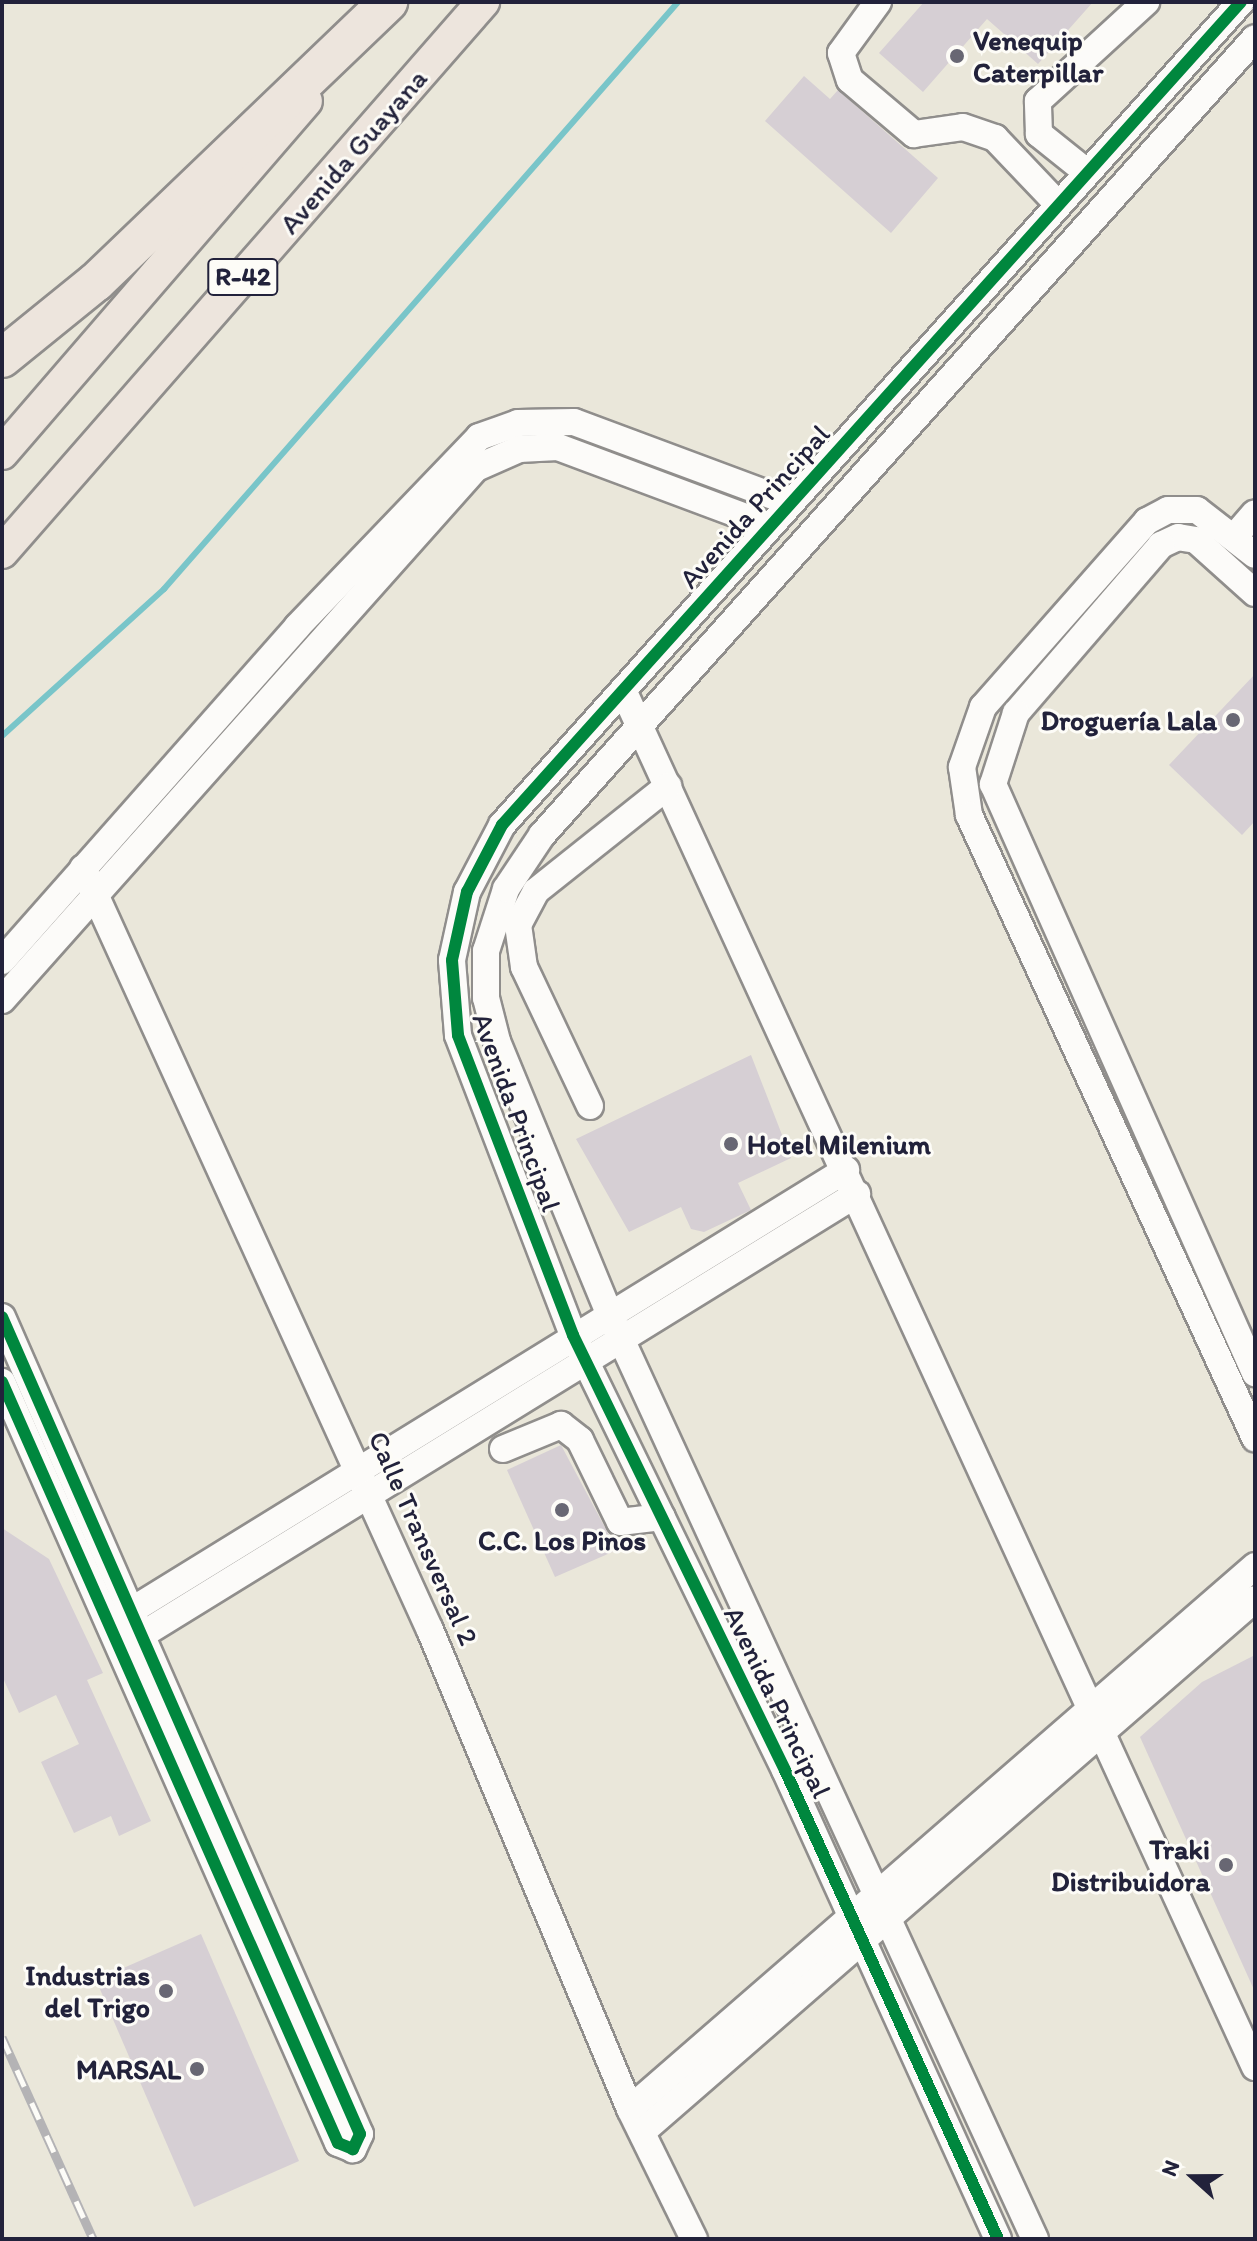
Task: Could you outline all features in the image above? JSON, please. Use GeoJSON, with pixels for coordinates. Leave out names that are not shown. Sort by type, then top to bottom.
{"type":"FeatureCollection","features":[{"type":"Feature","properties":{"kind":"highway"},"geometry":{"type":"LineString","coordinates":[[2,358],[96,282],[390,2]]}},
{"type":"Feature","properties":{"kind":"main road","name":"R-42"},"geometry":{"type":"LineString","coordinates":[[2,453],[390,2]]}},
{"type":"Feature","properties":{"kind":"main road","name":"Avenida Guayana"},"geometry":{"type":"LineString","coordinates":[[2,552],[483,2]]}},
{"type":"Feature","properties":{"kind":"street"},"geometry":{"type":"LineString","coordinates":[[878,2],[841,53],[850,80],[914,134],[963,127],[995,138],[1056,202]]}},
{"type":"Feature","properties":{"kind":"street"},"geometry":{"type":"LineString","coordinates":[[1084,170],[1039,134],[1038,101],[1146,2]]}},
{"type":"Feature","properties":{"kind":"street","name":"Avenida Principal"},"geometry":{"type":"LineString","coordinates":[[998,2239],[851,1916],[579,1346],[458,1035],[452,960],[467,892],[492,839],[1084,170],[1241,2]]}},
{"type":"Feature","properties":{"kind":"street","name":"Avenida Principal"},"geometry":{"type":"LineString","coordinates":[[1035,2239],[891,1918],[615,1324],[497,1041],[485,974],[491,931],[514,873],[641,725],[1255,38]]}},
{"type":"Feature","properties":{"kind":"street"},"geometry":{"type":"LineString","coordinates":[[2,961],[83,868],[479,437],[518,423],[574,422],[789,502]]}},
{"type":"Feature","properties":{"kind":"street"},"geometry":{"type":"LineString","coordinates":[[2,1000],[439,502],[490,460],[532,446],[572,449],[769,526]]}},
{"type":"Feature","properties":{"kind":"street"},"geometry":{"type":"LineString","coordinates":[[1255,555],[1206,513],[1185,508],[1158,515],[1135,532],[996,690],[971,730],[962,767],[969,815],[1255,1438]]}},
{"type":"Feature","properties":{"kind":"street"},"geometry":{"type":"LineString","coordinates":[[1235,536],[1255,513]]}},
{"type":"Feature","properties":{"kind":"street"},"geometry":{"type":"LineString","coordinates":[[1255,593],[1187,537],[1150,556],[1027,697],[997,751],[994,797],[1255,1373]]}},
{"type":"Feature","properties":{"kind":"street"},"geometry":{"type":"LineString","coordinates":[[623,690],[852,1182],[1255,2067]]}},
{"type":"Feature","properties":{"kind":"street"},"geometry":{"type":"LineString","coordinates":[[590,1106],[524,967],[518,925],[536,891],[668,786]]}},
{"type":"Feature","properties":{"kind":"street","name":"Calle Transversal 2"},"geometry":{"type":"LineString","coordinates":[[83,868],[363,1481],[636,2121],[694,2239]]}},
{"type":"Feature","properties":{"kind":"street"},"geometry":{"type":"LineString","coordinates":[[1016,916],[1042,906]]}},
{"type":"Feature","properties":{"kind":"street"},"geometry":{"type":"LineString","coordinates":[[1071,1039],[1097,1026]]}},
{"type":"Feature","properties":{"kind":"street"},"geometry":{"type":"LineString","coordinates":[[128,1628],[579,1346],[852,1182]]}},
{"type":"Feature","properties":{"kind":"street"},"geometry":{"type":"LineString","coordinates":[[2,1317],[72,1473],[128,1628],[338,2143],[353,2149],[360,2134],[128,1628],[49,1486],[2,1382]]}},
{"type":"Feature","properties":{"kind":"street"},"geometry":{"type":"LineString","coordinates":[[503,1449],[550,1425],[572,1430],[620,1522],[662,1517]]}},
{"type":"Feature","properties":{"kind":"street"},"geometry":{"type":"LineString","coordinates":[[584,1448],[620,1433]]}},
{"type":"Feature","properties":{"kind":"street"},"geometry":{"type":"LineString","coordinates":[[49,1486],[72,1473]]}},
{"type":"Feature","properties":{"kind":"street"},"geometry":{"type":"LineString","coordinates":[[636,2121],[754,2001],[1255,1566]]}},
{"type":"Feature","properties":{"kind":"street"},"geometry":{"type":"LineString","coordinates":[[636,2121],[768,2025],[1255,1599]]}},
{"type":"Feature","properties":{"kind":"street"},"geometry":{"type":"LineString","coordinates":[[754,2001],[768,2025]]}},
{"type":"Feature","properties":{"kind":"building"},"geometry":{"type":"Polygon","coordinates":[[[924,2],[1093,2],[1038,64],[987,19],[923,92],[879,53],[924,2]]]}},
{"type":"Feature","properties":{"kind":"building"},"geometry":{"type":"Polygon","coordinates":[[[804,76],[830,99],[838,90],[938,178],[891,233],[765,121],[804,76]]]}},
{"type":"Feature","properties":{"kind":"building","name":"Droguería Lala"},"geometry":{"type":"Polygon","coordinates":[[[1255,674],[1255,821],[1242,835],[1169,765],[1255,674]]]}},
{"type":"Feature","properties":{"kind":"building","name":"Hotel Milenium"},"geometry":{"type":"Polygon","coordinates":[[[751,1055],[791,1158],[738,1183],[751,1210],[704,1232],[691,1229],[681,1207],[629,1232],[576,1139],[751,1055]]]}},
{"type":"Feature","properties":{"kind":"building","name":"C.C. Los Pinos"},"geometry":{"type":"Polygon","coordinates":[[[561,1445],[617,1550],[555,1577],[507,1470],[561,1445]]]}},
{"type":"Feature","properties":{"kind":"building"},"geometry":{"type":"Polygon","coordinates":[[[2,1528],[49,1559],[103,1673],[87,1680],[151,1821],[119,1836],[111,1816],[74,1833],[41,1762],[79,1744],[56,1695],[19,1713],[2,1676],[2,1528]]]}},
{"type":"Feature","properties":{"kind":"building","name":"Traki Distribuidora"},"geometry":{"type":"Polygon","coordinates":[[[1255,1655],[1255,1992],[1140,1737],[1202,1682],[1255,1655]]]}},
{"type":"Feature","properties":{"kind":"building"},"geometry":{"type":"Polygon","coordinates":[[[201,1934],[299,2161],[194,2207],[96,1980],[201,1934]]]}},
{"type":"Feature","properties":{"kind":"waterway"},"geometry":{"type":"LineString","coordinates":[[2,736],[164,589],[678,2]]}},
{"type":"Feature","properties":{"kind":"railway"},"geometry":{"type":"LineString","coordinates":[[2,2037],[93,2239]]}},
{"type":"Feature","properties":{"kind":"cycle path"},"geometry":{"type":"LineString","coordinates":[[998,2239],[785,1770],[573,1335],[458,1035],[452,960],[467,892],[502,825],[1241,2]]}},
{"type":"Feature","properties":{"kind":"cycle path"},"geometry":{"type":"LineString","coordinates":[[2,1317],[360,2134],[353,2149],[338,2143],[2,1382]]}},
{"type":"Feature","properties":{"kind":"place","name":"Venequip Caterpillar"},"geometry":{"type":"Point","coordinates":[957,56]}},
{"type":"Feature","properties":{"kind":"place","name":"Droguería Lala"},"geometry":{"type":"Point","coordinates":[1233,720]}},
{"type":"Feature","properties":{"kind":"place","name":"Hotel Milenium"},"geometry":{"type":"Point","coordinates":[731,1144]}},
{"type":"Feature","properties":{"kind":"place","name":"C.C. Los Pinos"},"geometry":{"type":"Point","coordinates":[562,1510]}},
{"type":"Feature","properties":{"kind":"place","name":"Traki Distribuidora"},"geometry":{"type":"Point","coordinates":[1226,1865]}},
{"type":"Feature","properties":{"kind":"place","name":"Industrias del Trigo"},"geometry":{"type":"Point","coordinates":[166,1991]}},
{"type":"Feature","properties":{"kind":"place","name":"MARSAL"},"geometry":{"type":"Point","coordinates":[197,2069]}}]}
